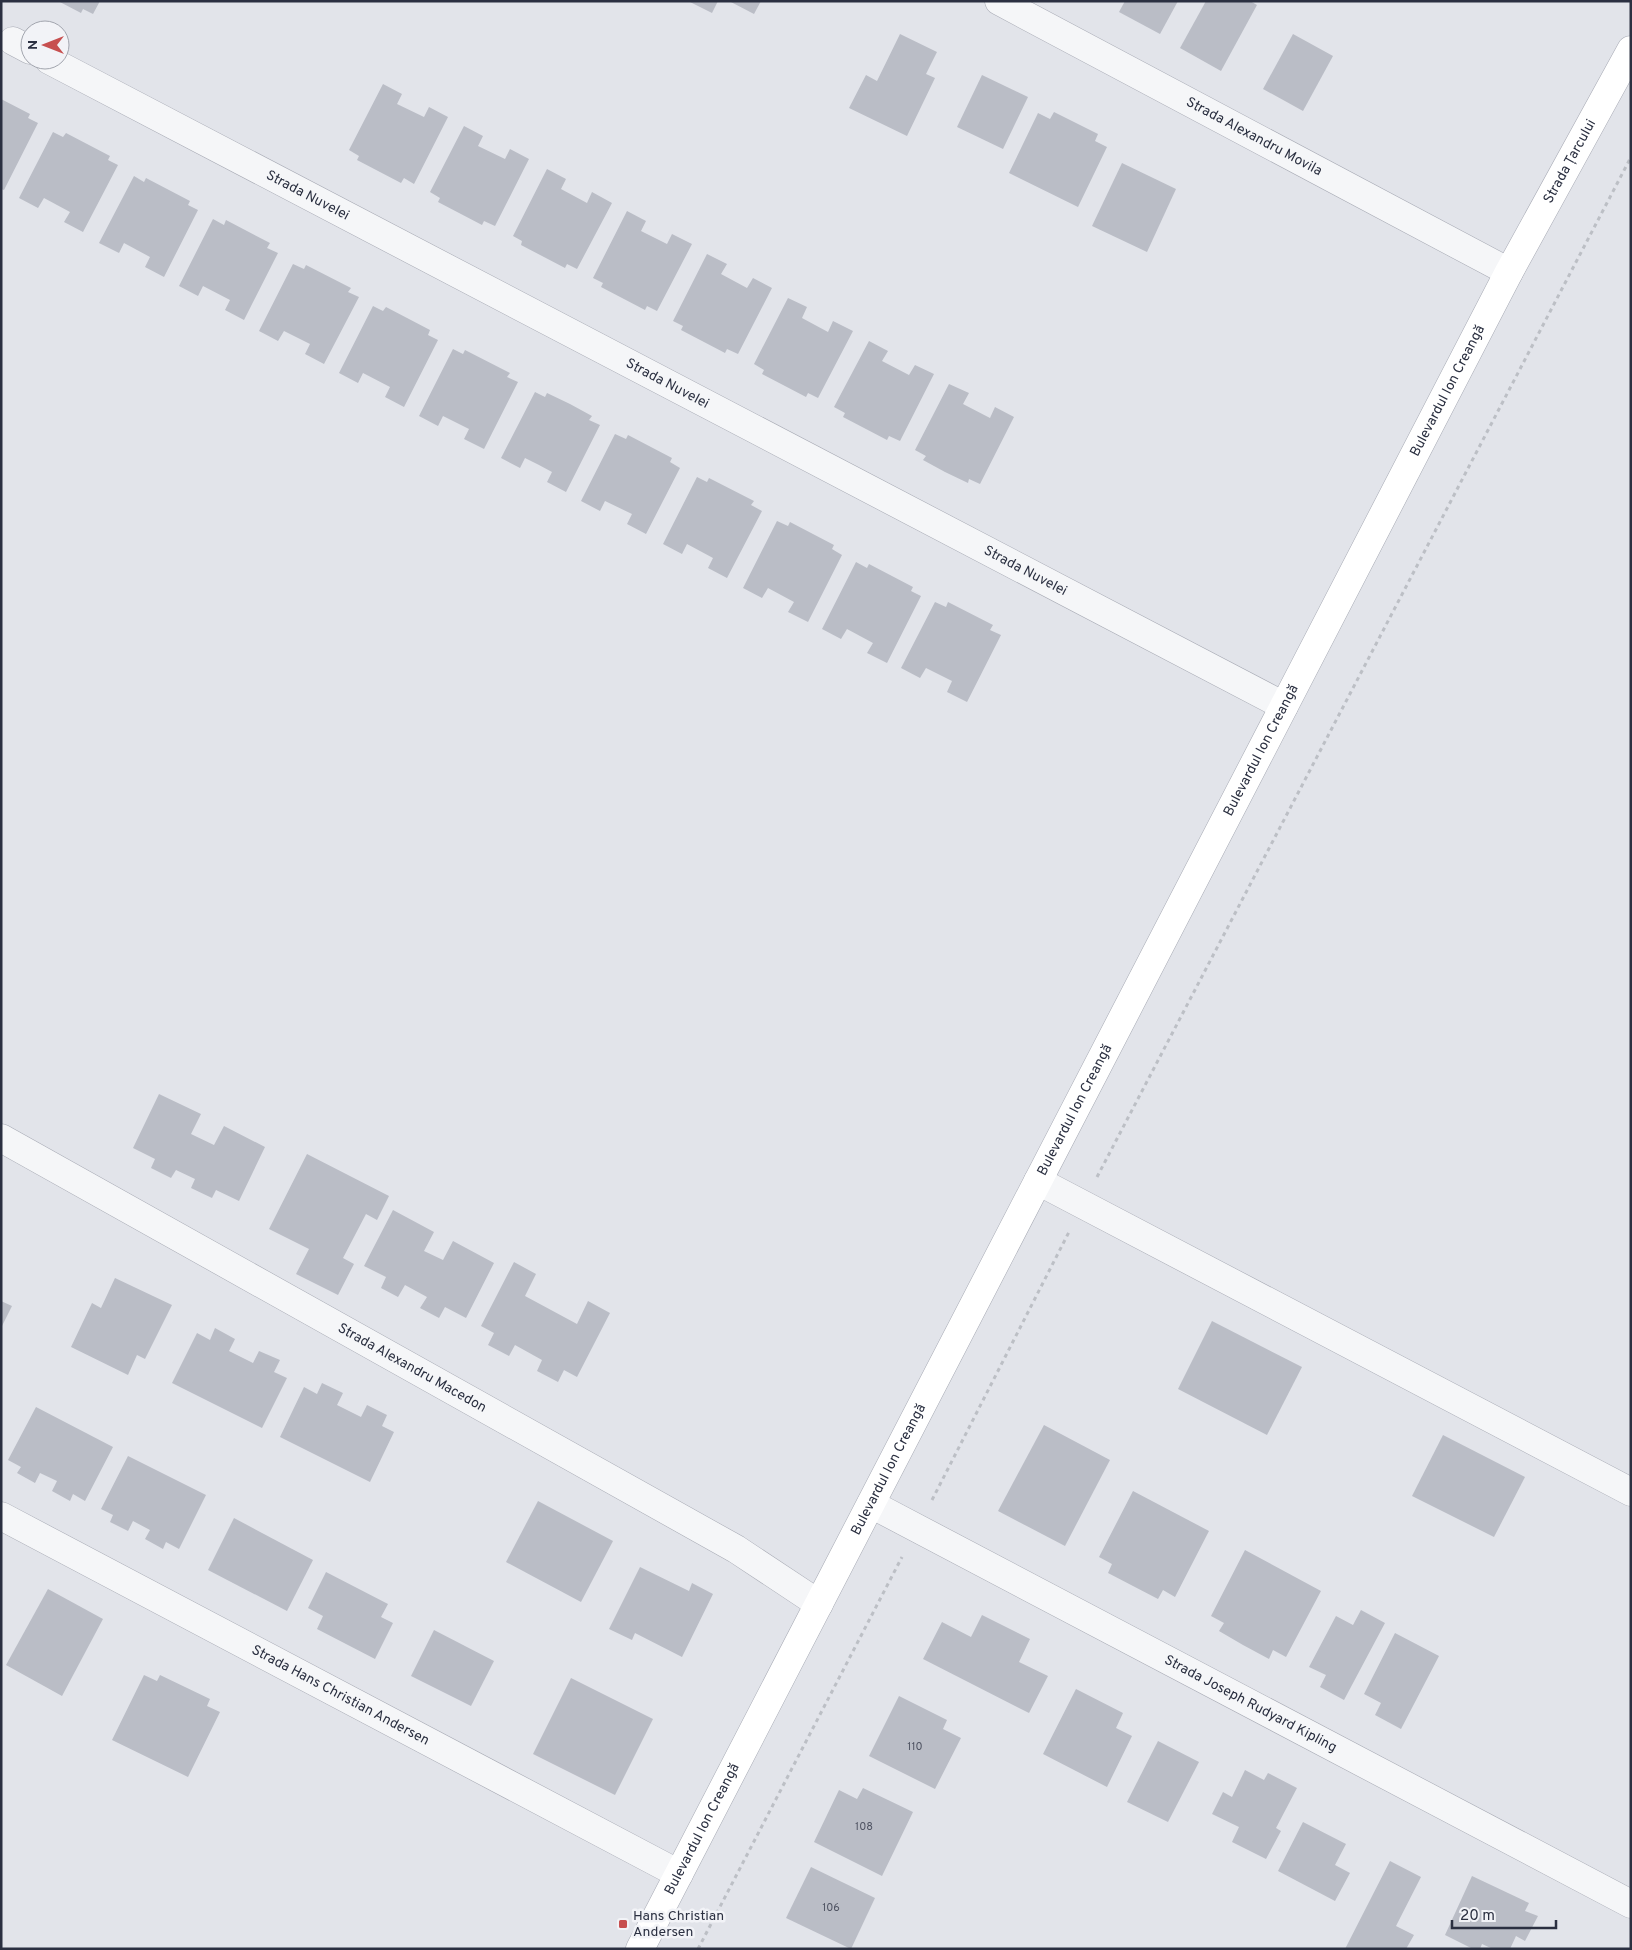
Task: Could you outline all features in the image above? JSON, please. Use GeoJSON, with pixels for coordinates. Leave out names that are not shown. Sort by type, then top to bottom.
{"type":"FeatureCollection","features":[{"type":"Feature","properties":{"kind":"street","name":"Strada Alexandru Movila"},"geometry":{"type":"LineString","coordinates":[[999,1],[1509,272]]}},
{"type":"Feature","properties":{"kind":"street","name":"Strada Țarcului"},"geometry":{"type":"LineString","coordinates":[[1509,272],[1631,50]]}},
{"type":"Feature","properties":{"kind":"street","name":"Strada Nuvelei"},"geometry":{"type":"LineString","coordinates":[[68,70],[1284,706]]}},
{"type":"Feature","properties":{"kind":"street","name":"Bulevardul Ion Creangă"},"geometry":{"type":"LineString","coordinates":[[640,1949],[1509,272]]}},
{"type":"Feature","properties":{"kind":"street","name":"Strada Alexandru Macedon"},"geometry":{"type":"LineString","coordinates":[[1,1138],[736,1549],[819,1604]]}},
{"type":"Feature","properties":{"kind":"street"},"geometry":{"type":"LineString","coordinates":[[1038,1181],[1631,1492]]}},
{"type":"Feature","properties":{"kind":"street","name":"Strada Joseph Rudyard Kipling"},"geometry":{"type":"LineString","coordinates":[[871,1504],[1631,1904]]}},
{"type":"Feature","properties":{"kind":"street","name":"Strada Hans Christian Andersen"},"geometry":{"type":"LineString","coordinates":[[1,1516],[679,1874]]}},
{"type":"Feature","properties":{"kind":"path"},"geometry":{"type":"LineString","coordinates":[[698,1949],[917,1528],[1082,1205],[1631,156]]}},
{"type":"Feature","properties":{"kind":"building"},"geometry":{"type":"Polygon","coordinates":[[[58,1],[100,1],[93,14],[83,9],[81,13],[58,1]]]}},
{"type":"Feature","properties":{"kind":"building"},"geometry":{"type":"Polygon","coordinates":[[[688,1],[718,1],[712,13],[688,1]]]}},
{"type":"Feature","properties":{"kind":"building"},"geometry":{"type":"Polygon","coordinates":[[[729,1],[761,1],[754,14],[729,1]]]}},
{"type":"Feature","properties":{"kind":"building"},"geometry":{"type":"Polygon","coordinates":[[[1125,1],[1178,1],[1160,34],[1119,12],[1125,1]]]}},
{"type":"Feature","properties":{"kind":"building"},"geometry":{"type":"Polygon","coordinates":[[[1206,1],[1250,1],[1257,5],[1221,71],[1180,48],[1206,1]]]}},
{"type":"Feature","properties":{"kind":"building"},"geometry":{"type":"Polygon","coordinates":[[[900,34],[937,52],[926,74],[935,78],[907,136],[849,108],[866,75],[877,81],[900,34]]]}},
{"type":"Feature","properties":{"kind":"building"},"geometry":{"type":"Polygon","coordinates":[[[1293,34],[1333,56],[1303,111],[1263,89],[1293,34]]]}},
{"type":"Feature","properties":{"kind":"building"},"geometry":{"type":"Polygon","coordinates":[[[982,75],[1028,97],[1003,149],[957,127],[982,75]]]}},
{"type":"Feature","properties":{"kind":"building"},"geometry":{"type":"Polygon","coordinates":[[[383,84],[402,94],[397,104],[424,117],[429,107],[448,117],[414,184],[404,178],[401,183],[357,160],[359,156],[349,150],[383,84]]]}},
{"type":"Feature","properties":{"kind":"building"},"geometry":{"type":"Polygon","coordinates":[[[1,99],[30,114],[28,118],[38,123],[4,190],[1,189],[1,99]]]}},
{"type":"Feature","properties":{"kind":"building"},"geometry":{"type":"Polygon","coordinates":[[[1054,112],[1098,134],[1095,141],[1107,147],[1078,207],[1009,173],[1038,113],[1050,119],[1054,112]]]}},
{"type":"Feature","properties":{"kind":"building"},"geometry":{"type":"Polygon","coordinates":[[[464,126],[483,136],[478,146],[505,159],[510,149],[529,159],[495,226],[484,221],[482,225],[438,202],[440,198],[430,192],[464,126]]]}},
{"type":"Feature","properties":{"kind":"building"},"geometry":{"type":"Polygon","coordinates":[[[53,132],[63,137],[66,133],[110,156],[108,160],[118,165],[83,232],[64,222],[70,212],[44,198],[38,208],[19,198],[53,132]]]}},
{"type":"Feature","properties":{"kind":"building"},"geometry":{"type":"Polygon","coordinates":[[[1122,163],[1176,189],[1147,252],[1092,226],[1122,163]]]}},
{"type":"Feature","properties":{"kind":"building"},"geometry":{"type":"Polygon","coordinates":[[[547,169],[566,179],[561,189],[587,203],[592,192],[612,203],[577,269],[567,264],[565,268],[521,245],[522,241],[513,236],[547,169]]]}},
{"type":"Feature","properties":{"kind":"building"},"geometry":{"type":"Polygon","coordinates":[[[134,176],[144,182],[146,178],[190,201],[188,205],[198,210],[164,277],[145,267],[150,257],[124,243],[119,253],[99,243],[134,176]]]}},
{"type":"Feature","properties":{"kind":"building"},"geometry":{"type":"Polygon","coordinates":[[[627,211],[646,221],[641,231],[667,244],[672,234],[692,244],[657,311],[647,306],[645,310],[601,287],[603,283],[593,278],[627,211]]]}},
{"type":"Feature","properties":{"kind":"building"},"geometry":{"type":"Polygon","coordinates":[[[213,219],[224,225],[226,220],[270,243],[267,248],[278,253],[244,320],[225,310],[230,300],[203,286],[198,296],[179,286],[213,219]]]}},
{"type":"Feature","properties":{"kind":"building"},"geometry":{"type":"Polygon","coordinates":[[[707,254],[727,264],[721,274],[747,288],[753,278],[772,288],[738,354],[727,349],[725,353],[681,330],[683,326],[673,321],[707,254]]]}},
{"type":"Feature","properties":{"kind":"building"},"geometry":{"type":"Polygon","coordinates":[[[293,264],[304,269],[306,265],[351,288],[348,292],[359,297],[324,364],[305,354],[310,344],[284,331],[278,341],[259,331],[293,264]]]}},
{"type":"Feature","properties":{"kind":"building"},"geometry":{"type":"Polygon","coordinates":[[[788,298],[807,307],[802,318],[828,332],[833,321],[853,331],[818,398],[808,393],[806,397],[762,374],[764,370],[754,364],[788,298]]]}},
{"type":"Feature","properties":{"kind":"building"},"geometry":{"type":"Polygon","coordinates":[[[373,306],[383,311],[386,307],[430,330],[428,335],[438,340],[404,407],[385,397],[390,387],[363,373],[358,383],[339,373],[373,306]]]}},
{"type":"Feature","properties":{"kind":"building"},"geometry":{"type":"Polygon","coordinates":[[[869,341],[888,351],[882,361],[909,375],[915,365],[934,374],[900,441],[889,436],[887,440],[843,417],[845,413],[834,407],[869,341]]]}},
{"type":"Feature","properties":{"kind":"building"},"geometry":{"type":"Polygon","coordinates":[[[453,349],[463,354],[465,350],[510,373],[507,377],[518,382],[484,449],[464,439],[469,429],[443,416],[438,426],[419,416],[453,349]]]}},
{"type":"Feature","properties":{"kind":"building"},"geometry":{"type":"Polygon","coordinates":[[[949,384],[969,393],[963,404],[990,418],[995,407],[1014,417],[980,484],[969,479],[968,483],[945,472],[923,460],[926,456],[915,450],[949,384]]]}},
{"type":"Feature","properties":{"kind":"building"},"geometry":{"type":"Polygon","coordinates":[[[535,392],[545,397],[547,393],[570,404],[592,416],[589,420],[600,425],[566,492],[547,482],[552,472],[539,465],[525,458],[520,468],[501,458],[535,392]]]}},
{"type":"Feature","properties":{"kind":"building"},"geometry":{"type":"Polygon","coordinates":[[[615,434],[626,439],[628,435],[672,458],[670,462],[680,468],[646,534],[627,524],[632,514],[605,501],[600,511],[581,501],[615,434]]]}},
{"type":"Feature","properties":{"kind":"building"},"geometry":{"type":"Polygon","coordinates":[[[697,477],[707,482],[709,478],[754,501],[751,505],[762,511],[727,578],[708,568],[713,558],[687,544],[682,554],[663,544],[697,477]]]}},
{"type":"Feature","properties":{"kind":"building"},"geometry":{"type":"Polygon","coordinates":[[[777,521],[788,526],[790,522],[834,545],[832,549],[842,555],[808,622],[788,612],[794,602],[768,588],[762,598],[743,588],[777,521]]]}},
{"type":"Feature","properties":{"kind":"building"},"geometry":{"type":"Polygon","coordinates":[[[856,562],[867,568],[869,564],[913,587],[911,591],[921,596],[887,663],[867,653],[873,643],[847,629],[841,639],[822,629],[856,562]]]}},
{"type":"Feature","properties":{"kind":"building"},"geometry":{"type":"Polygon","coordinates":[[[935,602],[946,607],[948,602],[993,625],[990,630],[1001,635],[967,702],[947,692],[952,681],[926,668],[920,678],[901,668],[935,602]]]}},
{"type":"Feature","properties":{"kind":"building"},"geometry":{"type":"Polygon","coordinates":[[[159,1094],[201,1114],[191,1134],[214,1145],[224,1126],[265,1147],[239,1201],[216,1190],[212,1198],[191,1188],[195,1179],[176,1170],[171,1178],[151,1168],[155,1159],[133,1148],[159,1094]]]}},
{"type":"Feature","properties":{"kind":"building"},"geometry":{"type":"Polygon","coordinates":[[[307,1154],[389,1196],[377,1220],[366,1214],[343,1258],[354,1264],[338,1295],[296,1274],[309,1249],[269,1229],[307,1154]]]}},
{"type":"Feature","properties":{"kind":"building"},"geometry":{"type":"Polygon","coordinates":[[[393,1210],[434,1232],[424,1251],[443,1260],[453,1241],[494,1263],[466,1318],[445,1307],[439,1318],[420,1308],[427,1297],[405,1285],[398,1297],[381,1288],[386,1277],[364,1266],[393,1210]]]}},
{"type":"Feature","properties":{"kind":"building"},"geometry":{"type":"Polygon","coordinates":[[[514,1262],[536,1274],[525,1296],[577,1324],[588,1301],[610,1313],[577,1377],[564,1370],[558,1382],[537,1371],[542,1360],[515,1345],[509,1356],[488,1345],[494,1333],[481,1326],[514,1262]]]}},
{"type":"Feature","properties":{"kind":"building"},"geometry":{"type":"Polygon","coordinates":[[[115,1278],[172,1305],[145,1359],[137,1355],[128,1375],[71,1347],[92,1303],[101,1308],[115,1278]]]}},
{"type":"Feature","properties":{"kind":"building"},"geometry":{"type":"Polygon","coordinates":[[[1,1301],[12,1306],[1,1328],[1,1301]]]}},
{"type":"Feature","properties":{"kind":"building"},"geometry":{"type":"Polygon","coordinates":[[[1212,1321],[1302,1367],[1267,1435],[1178,1389],[1212,1321]]]}},
{"type":"Feature","properties":{"kind":"building"},"geometry":{"type":"Polygon","coordinates":[[[215,1328],[235,1339],[229,1351],[253,1363],[259,1351],[280,1360],[274,1372],[287,1378],[262,1428],[172,1383],[197,1333],[210,1340],[215,1328]]]}},
{"type":"Feature","properties":{"kind":"building"},"geometry":{"type":"Polygon","coordinates":[[[322,1383],[343,1393],[337,1405],[361,1417],[367,1405],[387,1415],[382,1426],[394,1432],[370,1482],[280,1437],[304,1387],[317,1394],[322,1383]]]}},
{"type":"Feature","properties":{"kind":"building"},"geometry":{"type":"Polygon","coordinates":[[[36,1407],[113,1447],[85,1501],[73,1494],[70,1501],[52,1491],[57,1481],[40,1473],[35,1483],[17,1473],[21,1467],[8,1460],[36,1407]]]}},
{"type":"Feature","properties":{"kind":"building"},"geometry":{"type":"Polygon","coordinates":[[[1044,1425],[1110,1460],[1065,1546],[998,1511],[1044,1425]]]}},
{"type":"Feature","properties":{"kind":"building"},"geometry":{"type":"Polygon","coordinates":[[[1443,1435],[1525,1477],[1494,1537],[1412,1496],[1443,1435]]]}},
{"type":"Feature","properties":{"kind":"building"},"geometry":{"type":"Polygon","coordinates":[[[128,1456],[206,1495],[179,1549],[166,1542],[163,1549],[145,1539],[150,1530],[133,1521],[128,1531],[110,1522],[113,1515],[101,1509],[128,1456]]]}},
{"type":"Feature","properties":{"kind":"building"},"geometry":{"type":"Polygon","coordinates":[[[1133,1491],[1209,1531],[1175,1597],[1163,1590],[1158,1599],[1108,1573],[1112,1564],[1099,1557],[1133,1491]]]}},
{"type":"Feature","properties":{"kind":"building"},"geometry":{"type":"Polygon","coordinates":[[[538,1501],[613,1541],[581,1602],[506,1562],[538,1501]]]}},
{"type":"Feature","properties":{"kind":"building"},"geometry":{"type":"Polygon","coordinates":[[[234,1518],[313,1560],[287,1611],[208,1570],[234,1518]]]}},
{"type":"Feature","properties":{"kind":"building"},"geometry":{"type":"Polygon","coordinates":[[[1245,1550],[1321,1591],[1286,1657],[1273,1650],[1269,1659],[1243,1645],[1219,1631],[1224,1623],[1211,1616],[1245,1550]]]}},
{"type":"Feature","properties":{"kind":"building"},"geometry":{"type":"Polygon","coordinates":[[[640,1567],[689,1591],[692,1583],[713,1594],[682,1657],[635,1633],[632,1640],[609,1629],[640,1567]]]}},
{"type":"Feature","properties":{"kind":"building"},"geometry":{"type":"Polygon","coordinates":[[[326,1572],[388,1604],[381,1617],[393,1623],[375,1659],[317,1629],[323,1616],[308,1608],[326,1572]]]}},
{"type":"Feature","properties":{"kind":"building"},"geometry":{"type":"Polygon","coordinates":[[[48,1589],[103,1619],[62,1696],[6,1665],[48,1589]]]}},
{"type":"Feature","properties":{"kind":"building"},"geometry":{"type":"Polygon","coordinates":[[[1361,1610],[1385,1623],[1344,1700],[1320,1687],[1326,1675],[1309,1667],[1336,1616],[1353,1625],[1361,1610]]]}},
{"type":"Feature","properties":{"kind":"building"},"geometry":{"type":"Polygon","coordinates":[[[982,1615],[1030,1639],[1019,1662],[1048,1676],[1029,1713],[923,1659],[942,1622],[971,1637],[982,1615]]]}},
{"type":"Feature","properties":{"kind":"building"},"geometry":{"type":"Polygon","coordinates":[[[434,1630],[494,1661],[471,1706],[411,1676],[434,1630]]]}},
{"type":"Feature","properties":{"kind":"building"},"geometry":{"type":"Polygon","coordinates":[[[1395,1633],[1439,1656],[1401,1729],[1375,1715],[1381,1703],[1364,1694],[1395,1633]]]}},
{"type":"Feature","properties":{"kind":"building"},"geometry":{"type":"Polygon","coordinates":[[[144,1675],[157,1681],[160,1675],[210,1699],[207,1706],[220,1712],[188,1777],[112,1740],[144,1675]]]}},
{"type":"Feature","properties":{"kind":"building"},"geometry":{"type":"Polygon","coordinates":[[[571,1678],[653,1719],[615,1795],[533,1754],[571,1678]]]}},
{"type":"Feature","properties":{"kind":"building"},"geometry":{"type":"Polygon","coordinates":[[[1076,1689],[1123,1713],[1116,1728],[1132,1736],[1107,1787],[1043,1754],[1076,1689]]]}},
{"type":"Feature","properties":{"kind":"building"},"geometry":{"type":"Polygon","coordinates":[[[899,1696],[947,1720],[943,1729],[961,1738],[935,1789],[869,1756],[899,1696]]]}},
{"type":"Feature","properties":{"kind":"building"},"geometry":{"type":"Polygon","coordinates":[[[1158,1741],[1199,1762],[1168,1822],[1127,1802],[1158,1741]]]}},
{"type":"Feature","properties":{"kind":"building"},"geometry":{"type":"Polygon","coordinates":[[[1245,1770],[1264,1780],[1268,1773],[1297,1788],[1276,1828],[1281,1831],[1266,1859],[1232,1842],[1239,1827],[1212,1814],[1223,1792],[1232,1797],[1245,1770]]]}},
{"type":"Feature","properties":{"kind":"building"},"geometry":{"type":"Polygon","coordinates":[[[863,1788],[913,1812],[882,1876],[814,1842],[839,1790],[857,1799],[863,1788]]]}},
{"type":"Feature","properties":{"kind":"building"},"geometry":{"type":"Polygon","coordinates":[[[1303,1822],[1346,1844],[1335,1865],[1350,1873],[1335,1901],[1278,1871],[1303,1822]]]}},
{"type":"Feature","properties":{"kind":"building"},"geometry":{"type":"Polygon","coordinates":[[[1390,1861],[1421,1877],[1396,1926],[1414,1935],[1406,1949],[1345,1949],[1390,1861]]]}},
{"type":"Feature","properties":{"kind":"building"},"geometry":{"type":"Polygon","coordinates":[[[811,1867],[875,1898],[851,1949],[786,1918],[811,1867]]]}},
{"type":"Feature","properties":{"kind":"building"},"geometry":{"type":"Polygon","coordinates":[[[1472,1876],[1529,1903],[1525,1911],[1538,1916],[1525,1941],[1516,1936],[1510,1949],[1493,1949],[1482,1944],[1480,1949],[1473,1949],[1445,1935],[1472,1876]]]}},
{"type":"Feature","properties":{"kind":"place","name":"Hans Christian Andersen"},"geometry":{"type":"Point","coordinates":[623,1924]}}]}
